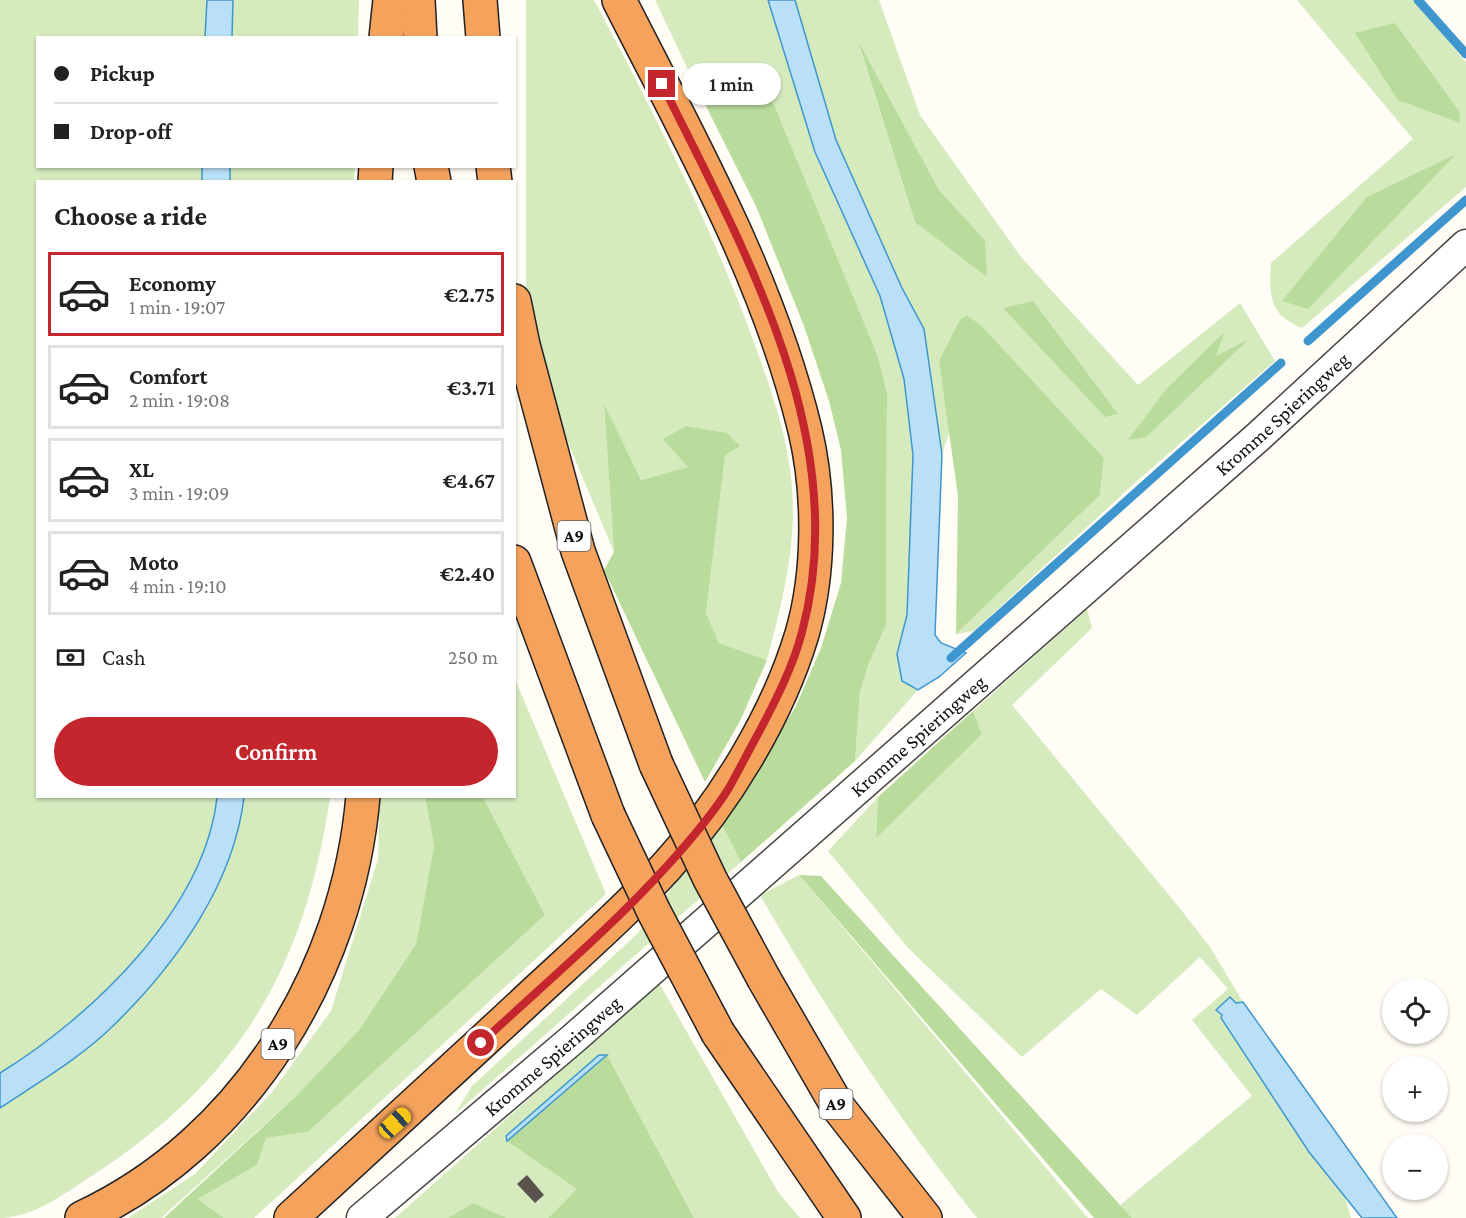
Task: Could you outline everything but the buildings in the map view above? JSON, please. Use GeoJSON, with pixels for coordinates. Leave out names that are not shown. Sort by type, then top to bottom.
{"type":"FeatureCollection","features":[{"type":"Feature","properties":{"kind":"highway"},"geometry":{"type":"LineString","coordinates":[[386,36],[390,0]]}},
{"type":"Feature","properties":{"kind":"highway"},"geometry":{"type":"LineString","coordinates":[[418,0],[420,36]]}},
{"type":"Feature","properties":{"kind":"highway"},"geometry":{"type":"LineString","coordinates":[[480,0],[483,36]]}},
{"type":"Feature","properties":{"kind":"highway"},"geometry":{"type":"LineString","coordinates":[[291,1218],[532,996],[667,866],[728,789],[776,699],[802,632],[813,570],[817,508],[806,432],[770,310],[746,253],[619,0]]}},
{"type":"Feature","properties":{"kind":"highway","name":"A9"},"geometry":{"type":"LineString","coordinates":[[516,311],[578,551],[656,764],[710,879],[764,979],[838,1107],[925,1218]]}},
{"type":"Feature","properties":{"kind":"highway"},"geometry":{"type":"LineString","coordinates":[[516,566],[608,815],[654,912],[718,1033],[843,1216]]}},
{"type":"Feature","properties":{"kind":"highway","name":"A9"},"geometry":{"type":"LineString","coordinates":[[82,1218],[144,1181],[179,1155],[218,1119],[261,1070],[292,1024],[314,982],[337,927],[350,881],[363,798]]}},
{"type":"Feature","properties":{"kind":"street","name":"Kromme Spieringweg"},"geometry":{"type":"LineString","coordinates":[[362,1218],[573,1039],[1259,436],[1466,245]]}},
{"type":"Feature","properties":{"kind":"green space"},"geometry":{"type":"Polygon","coordinates":[[[0,0],[207,0],[205,36],[36,36],[36,168],[202,168],[202,180],[36,180],[36,798],[217,798],[208,839],[191,880],[167,919],[138,956],[71,1022],[0,1073],[0,0]]]}},
{"type":"Feature","properties":{"kind":"green space"},"geometry":{"type":"Polygon","coordinates":[[[233,0],[359,0],[358,36],[232,36],[233,0]]]}},
{"type":"Feature","properties":{"kind":"green space"},"geometry":{"type":"Polygon","coordinates":[[[526,0],[594,0],[657,121],[696,203],[757,351],[785,440],[793,509],[788,566],[767,660],[719,643],[706,613],[725,456],[740,446],[688,467],[641,480],[604,406],[614,552],[561,426],[526,295],[526,0]]]}},
{"type":"Feature","properties":{"kind":"green space"},"geometry":{"type":"Polygon","coordinates":[[[655,0],[768,0],[815,152],[880,296],[904,379],[913,455],[907,615],[897,654],[902,681],[918,690],[855,761],[860,692],[869,663],[886,625],[887,393],[878,357],[726,69],[691,76],[655,0]]]}},
{"type":"Feature","properties":{"kind":"green space"},"geometry":{"type":"Polygon","coordinates":[[[795,0],[879,0],[920,115],[1021,257],[1138,385],[1240,303],[1275,361],[1137,481],[974,631],[956,634],[1100,495],[1104,458],[981,325],[967,315],[939,361],[950,431],[942,454],[924,329],[902,288],[836,140],[795,0]],[[859,45],[915,222],[985,240],[939,190],[859,45]],[[1033,302],[1004,308],[1103,415],[1117,414],[1033,302]],[[1224,332],[1167,388],[1247,341],[1215,357],[1224,332]]]}},
{"type":"Feature","properties":{"kind":"green space"},"geometry":{"type":"Polygon","coordinates":[[[1297,0],[1413,0],[1466,62],[1466,187],[1302,328],[1283,317],[1273,303],[1270,285],[1271,263],[1413,139],[1297,0]]]}},
{"type":"Feature","properties":{"kind":"green space"},"geometry":{"type":"Polygon","coordinates":[[[1395,23],[1459,111],[1460,123],[1398,100],[1355,33],[1395,23]]]}},
{"type":"Feature","properties":{"kind":"green space"},"geometry":{"type":"Polygon","coordinates":[[[858,41],[939,190],[985,240],[987,277],[915,222],[858,41]]]}},
{"type":"Feature","properties":{"kind":"green space"},"geometry":{"type":"Polygon","coordinates":[[[726,69],[749,71],[774,105],[878,357],[887,393],[886,625],[869,663],[860,692],[855,761],[741,862],[721,823],[795,708],[821,648],[841,583],[847,518],[841,450],[829,401],[804,326],[756,206],[691,76],[726,69]]]}},
{"type":"Feature","properties":{"kind":"green space"},"geometry":{"type":"Polygon","coordinates":[[[1456,154],[1308,309],[1282,301],[1367,197],[1456,154]]]}},
{"type":"Feature","properties":{"kind":"green space"},"geometry":{"type":"Polygon","coordinates":[[[230,168],[355,168],[354,180],[230,180],[230,168]]]}},
{"type":"Feature","properties":{"kind":"green space"},"geometry":{"type":"Polygon","coordinates":[[[1033,301],[1118,414],[1105,417],[1003,308],[1033,301]]]}},
{"type":"Feature","properties":{"kind":"green space"},"geometry":{"type":"Polygon","coordinates":[[[967,315],[981,325],[1104,458],[1100,495],[956,634],[958,496],[939,361],[960,320],[967,315]]]}},
{"type":"Feature","properties":{"kind":"green space"},"geometry":{"type":"Polygon","coordinates":[[[1225,331],[1216,356],[1249,339],[1146,437],[1128,440],[1167,388],[1225,331]]]}},
{"type":"Feature","properties":{"kind":"green space"},"geometry":{"type":"Polygon","coordinates":[[[604,404],[641,480],[688,467],[663,439],[686,426],[727,433],[740,446],[725,456],[706,613],[719,643],[767,660],[740,721],[705,782],[604,570],[614,552],[604,404]]]}},
{"type":"Feature","properties":{"kind":"green space"},"geometry":{"type":"Polygon","coordinates":[[[1087,609],[1092,628],[1012,705],[1210,947],[1243,1002],[1236,1003],[1222,1015],[1325,1171],[1345,1197],[1351,1218],[1132,1218],[1120,1205],[1252,1096],[1192,1020],[1228,989],[1200,957],[1137,1015],[1101,989],[1022,1057],[908,948],[828,851],[878,797],[876,836],[982,734],[973,711],[1087,609]]]}},
{"type":"Feature","properties":{"kind":"green space"},"geometry":{"type":"Polygon","coordinates":[[[516,681],[606,894],[254,1218],[224,1218],[198,1199],[257,1165],[266,1138],[308,1132],[545,915],[484,798],[516,798],[516,681]]]}},
{"type":"Feature","properties":{"kind":"green space"},"geometry":{"type":"Polygon","coordinates":[[[973,711],[982,734],[876,838],[878,797],[973,711]]]}},
{"type":"Feature","properties":{"kind":"green space"},"geometry":{"type":"Polygon","coordinates":[[[244,798],[330,798],[319,858],[303,915],[283,966],[257,1014],[226,1058],[189,1099],[144,1138],[93,1175],[37,1209],[25,1214],[0,1218],[0,1108],[53,1073],[114,1025],[206,910],[230,857],[244,798]]]}},
{"type":"Feature","properties":{"kind":"green space"},"geometry":{"type":"Polygon","coordinates":[[[380,798],[425,798],[434,846],[416,944],[359,1030],[294,1098],[161,1218],[128,1218],[195,1174],[272,1092],[331,1011],[378,859],[380,798]]]}},
{"type":"Feature","properties":{"kind":"green space"},"geometry":{"type":"Polygon","coordinates":[[[425,798],[484,798],[545,915],[308,1132],[266,1138],[257,1165],[198,1199],[224,1218],[164,1218],[294,1098],[359,1030],[416,944],[434,846],[425,798]]]}},
{"type":"Feature","properties":{"kind":"green space"},"geometry":{"type":"Polygon","coordinates":[[[721,823],[741,862],[455,1114],[472,1086],[637,934],[721,823]]]}},
{"type":"Feature","properties":{"kind":"green space"},"geometry":{"type":"Polygon","coordinates":[[[799,875],[1088,1218],[977,1218],[862,1061],[760,895],[799,875]]]}},
{"type":"Feature","properties":{"kind":"green space"},"geometry":{"type":"Polygon","coordinates":[[[799,875],[821,876],[1132,1218],[1094,1218],[799,875]]]}},
{"type":"Feature","properties":{"kind":"green space"},"geometry":{"type":"Polygon","coordinates":[[[659,983],[778,1192],[800,1218],[694,1218],[607,1055],[599,1055],[506,1136],[508,1141],[578,1189],[548,1218],[507,1218],[473,1203],[448,1218],[395,1218],[659,983]]]}},
{"type":"Feature","properties":{"kind":"green space"},"geometry":{"type":"Polygon","coordinates":[[[607,1055],[694,1218],[548,1218],[577,1189],[507,1141],[607,1055]]]}},
{"type":"Feature","properties":{"kind":"green space"},"geometry":{"type":"Polygon","coordinates":[[[473,1203],[507,1218],[448,1218],[473,1203]]]}},
{"type":"Feature","properties":{"kind":"water"},"geometry":{"type":"Polygon","coordinates":[[[207,0],[233,0],[232,36],[205,36],[207,0]]]}},
{"type":"Feature","properties":{"kind":"water"},"geometry":{"type":"Polygon","coordinates":[[[768,0],[795,0],[836,140],[902,288],[924,329],[942,454],[935,635],[941,643],[966,653],[939,677],[918,690],[902,681],[897,654],[907,615],[913,455],[904,379],[880,296],[815,152],[768,0]]]}},
{"type":"Feature","properties":{"kind":"water"},"geometry":{"type":"Polygon","coordinates":[[[202,168],[230,168],[230,180],[202,180],[202,168]]]}},
{"type":"Feature","properties":{"kind":"water"},"geometry":{"type":"Polygon","coordinates":[[[217,798],[244,798],[238,829],[228,861],[199,921],[180,949],[138,1001],[102,1036],[60,1069],[0,1108],[0,1073],[71,1022],[138,956],[167,919],[191,880],[208,839],[217,798]]]}},
{"type":"Feature","properties":{"kind":"water"},"geometry":{"type":"Polygon","coordinates":[[[1230,997],[1236,1003],[1243,1002],[1397,1218],[1362,1218],[1309,1152],[1221,1018],[1222,1015],[1216,1010],[1230,997]]]}},
{"type":"Feature","properties":{"kind":"water"},"geometry":{"type":"Polygon","coordinates":[[[599,1055],[607,1055],[507,1141],[506,1136],[599,1055]]]}},
{"type":"Feature","properties":{"kind":"waterway"},"geometry":{"type":"LineString","coordinates":[[1418,0],[1466,54]]}},
{"type":"Feature","properties":{"kind":"waterway"},"geometry":{"type":"LineString","coordinates":[[1308,341],[1466,200]]}},
{"type":"Feature","properties":{"kind":"waterway"},"geometry":{"type":"LineString","coordinates":[[951,658],[1281,363]]}},
{"type":"Feature","properties":{"kind":"route"},"geometry":{"type":"LineString","coordinates":[[481,1043],[667,866],[728,789],[776,699],[802,632],[813,570],[817,508],[806,432],[770,310],[746,253],[662,84]]}}]}
